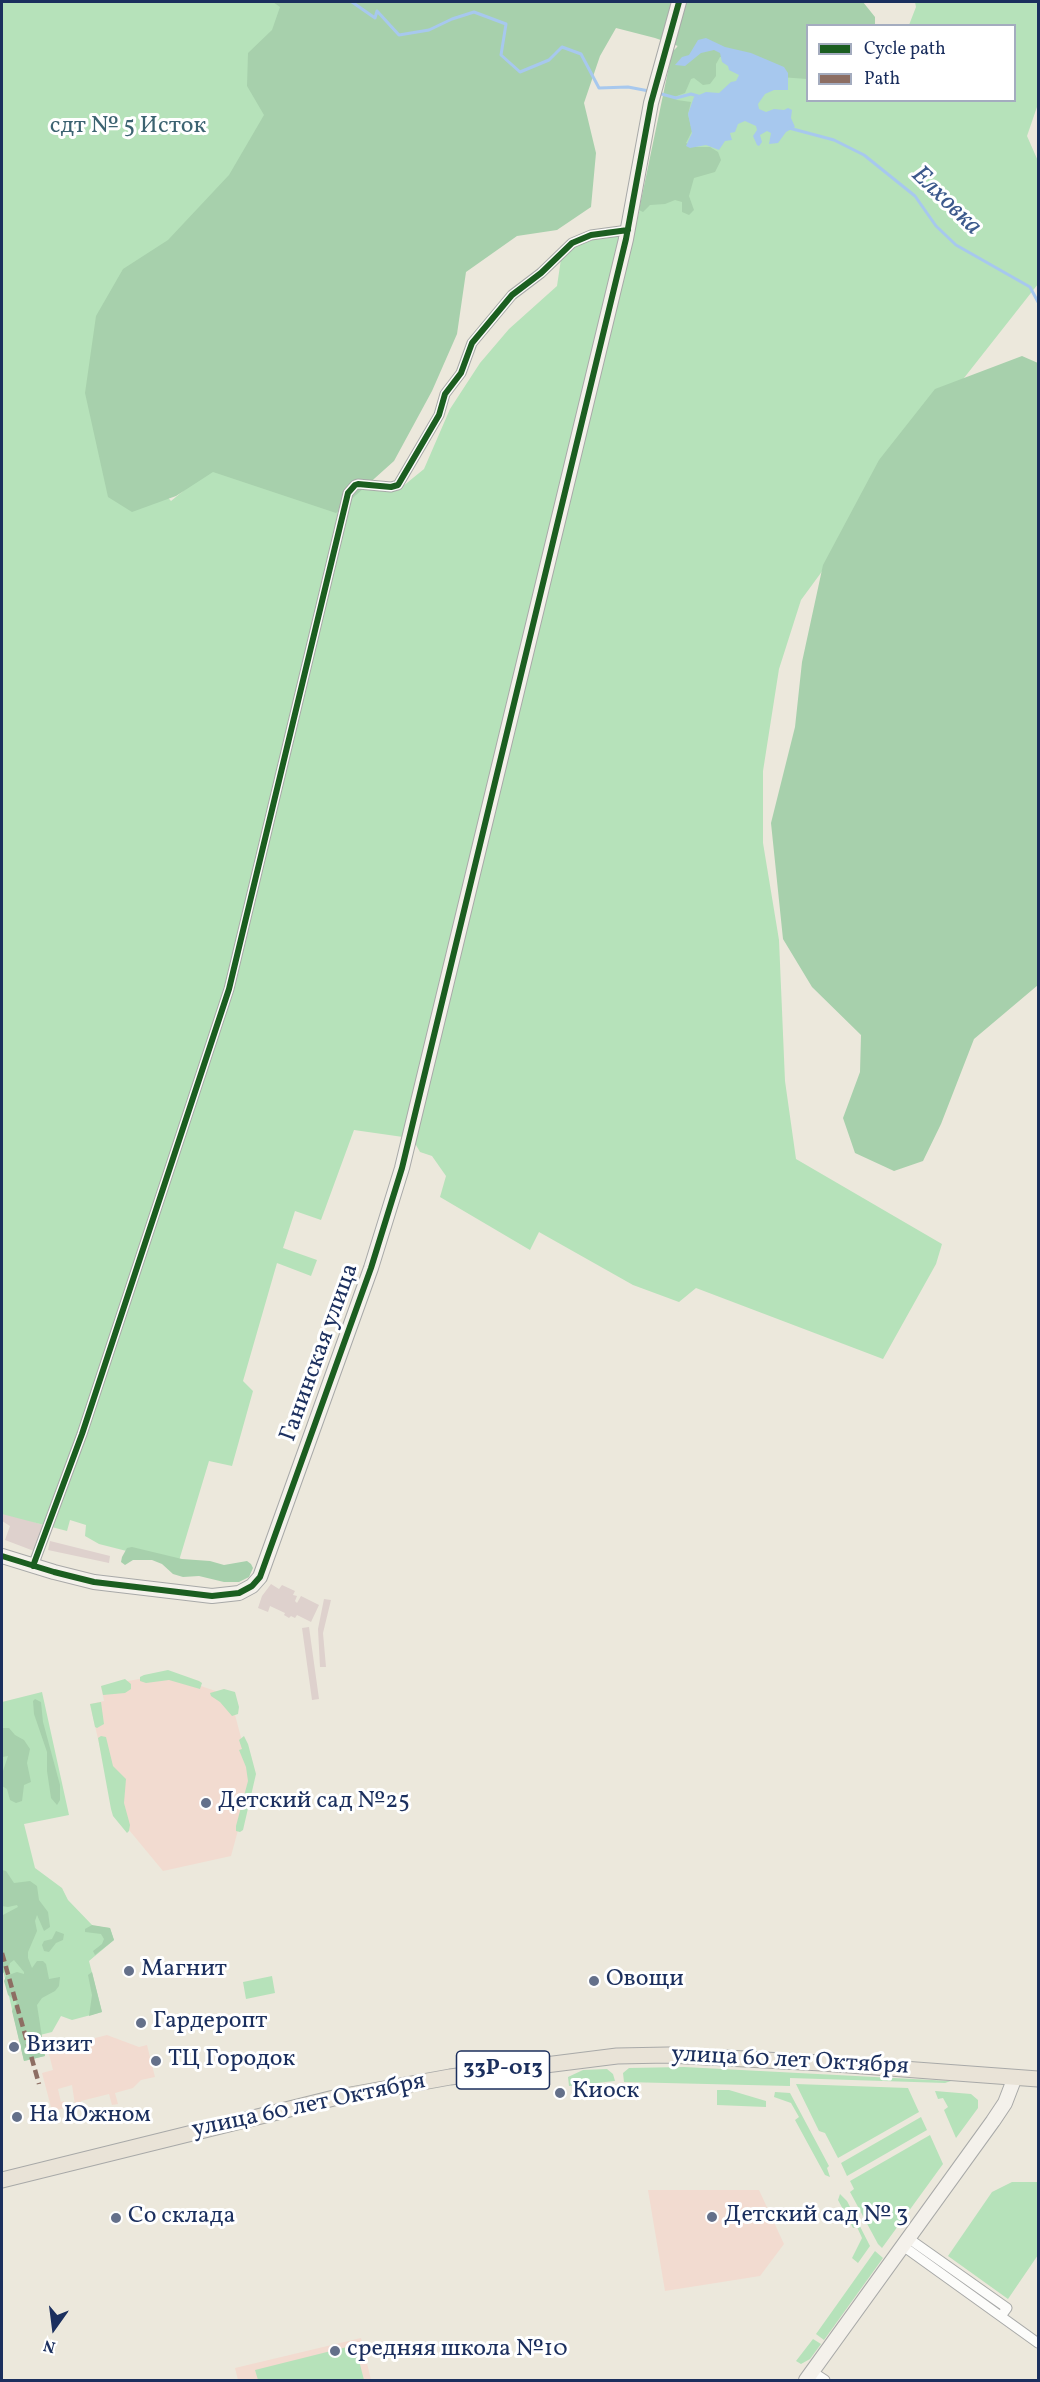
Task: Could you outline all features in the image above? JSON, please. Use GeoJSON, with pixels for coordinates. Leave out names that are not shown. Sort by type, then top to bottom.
{"type":"FeatureCollection","features":[{"type":"Feature","properties":{"kind":"main road","name":"улица 60 лет Октября"},"geometry":{"type":"LineString","coordinates":[[2,2180],[334,2098],[431,2080],[617,2056],[668,2055],[914,2068],[1015,2077]]}},
{"type":"Feature","properties":{"kind":"main road","name":"33Р-013"},"geometry":{"type":"LineString","coordinates":[[1015,2077],[1038,2079]]}},
{"type":"Feature","properties":{"kind":"street","name":"Ганинская улица"},"geometry":{"type":"LineString","coordinates":[[33,1566],[94,1582],[212,1596],[239,1593],[252,1586],[260,1577],[371,1268],[410,1139],[628,230],[651,103],[679,2]]}},
{"type":"Feature","properties":{"kind":"street"},"geometry":{"type":"LineString","coordinates":[[2,1556],[33,1566],[82,1434],[229,989],[348,493],[358,484],[392,488],[398,485],[439,415],[445,394],[461,373],[472,343],[512,295],[541,273],[572,243],[591,235],[628,230]]}},
{"type":"Feature","properties":{"kind":"street"},"geometry":{"type":"LineString","coordinates":[[825,2380],[810,2376],[1005,2103],[1015,2077]]}},
{"type":"Feature","properties":{"kind":"street"},"geometry":{"type":"LineString","coordinates":[[905,2242],[1038,2343]]}},
{"type":"Feature","properties":{"kind":"shaded area"},"geometry":{"type":"Polygon","coordinates":[[[2,1513],[43,1525],[34,1551],[5,1540],[10,1526],[2,1521],[2,1513]]]}},
{"type":"Feature","properties":{"kind":"shaded area"},"geometry":{"type":"Polygon","coordinates":[[[50,1541],[110,1556],[109,1563],[48,1550],[50,1541]]]}},
{"type":"Feature","properties":{"kind":"shaded area"},"geometry":{"type":"Polygon","coordinates":[[[271,1584],[279,1589],[282,1585],[295,1591],[293,1595],[297,1596],[295,1601],[297,1603],[301,1596],[319,1605],[311,1622],[297,1615],[295,1618],[291,1616],[289,1618],[284,1615],[285,1613],[270,1606],[268,1612],[258,1608],[262,1596],[271,1584]]]}},
{"type":"Feature","properties":{"kind":"shaded area"},"geometry":{"type":"Polygon","coordinates":[[[324,1599],[331,1600],[323,1633],[326,1667],[320,1667],[318,1629],[324,1599]]]}},
{"type":"Feature","properties":{"kind":"shaded area"},"geometry":{"type":"Polygon","coordinates":[[[309,1627],[319,1699],[312,1700],[302,1628],[309,1627]]]}},
{"type":"Feature","properties":{"kind":"shaded area"},"geometry":{"type":"Polygon","coordinates":[[[166,1674],[230,1696],[252,1779],[231,1856],[163,1871],[115,1813],[90,1704],[104,1701],[101,1686],[166,1674]]]}},
{"type":"Feature","properties":{"kind":"shaded area"},"geometry":{"type":"Polygon","coordinates":[[[107,2035],[139,2047],[147,2045],[155,2077],[141,2080],[133,2088],[115,2093],[118,2104],[112,2105],[109,2094],[81,2101],[75,2105],[72,2085],[58,2089],[61,2102],[64,2101],[66,2108],[52,2111],[42,2073],[53,2070],[48,2050],[107,2035]]]}},
{"type":"Feature","properties":{"kind":"shaded area","name":"Детский сад № 3"},"geometry":{"type":"Polygon","coordinates":[[[648,2190],[759,2190],[784,2244],[760,2276],[665,2291],[648,2190]]]}},
{"type":"Feature","properties":{"kind":"shaded area","name":"средняя школа №10"},"geometry":{"type":"Polygon","coordinates":[[[361,2338],[371,2380],[238,2380],[235,2368],[361,2338]]]}},
{"type":"Feature","properties":{"kind":"green space","name":"сдт № 5 Исток"},"geometry":{"type":"Polygon","coordinates":[[[2,2],[296,2],[305,7],[154,482],[171,501],[262,426],[339,484],[397,491],[424,469],[450,409],[480,363],[509,329],[557,286],[561,259],[586,237],[634,234],[682,26],[806,70],[806,102],[1016,102],[1016,24],[909,24],[916,7],[915,2],[1038,2],[1038,104],[1027,136],[1038,161],[1038,284],[964,378],[801,600],[779,669],[763,771],[763,843],[779,940],[785,1081],[796,1159],[942,1244],[936,1264],[883,1359],[696,1288],[679,1302],[633,1285],[539,1232],[530,1250],[440,1197],[446,1176],[432,1156],[420,1152],[416,1145],[403,1137],[354,1130],[321,1220],[295,1211],[283,1248],[317,1260],[311,1276],[277,1263],[243,1381],[253,1391],[232,1466],[209,1461],[178,1564],[99,1544],[85,1536],[86,1525],[70,1520],[67,1531],[2,1514],[2,2]]]}},
{"type":"Feature","properties":{"kind":"green space"},"geometry":{"type":"Polygon","coordinates":[[[273,2],[863,2],[875,17],[875,24],[806,24],[806,79],[780,77],[745,58],[720,57],[716,64],[716,76],[710,84],[703,85],[694,78],[691,79],[685,93],[674,97],[677,100],[691,102],[688,114],[692,131],[686,143],[695,147],[710,147],[718,152],[721,160],[715,172],[694,178],[689,196],[694,210],[689,215],[682,212],[682,202],[675,200],[665,204],[650,205],[643,212],[639,210],[672,52],[678,46],[616,28],[600,56],[584,103],[596,153],[591,207],[557,230],[517,236],[466,272],[457,334],[432,391],[394,461],[336,513],[213,472],[176,496],[132,512],[108,497],[85,393],[96,316],[123,269],[168,240],[229,175],[264,115],[247,86],[248,53],[272,30],[280,7],[273,2]]]}},
{"type":"Feature","properties":{"kind":"green space"},"geometry":{"type":"Polygon","coordinates":[[[1022,356],[1038,363],[1038,985],[974,1039],[941,1124],[923,1161],[894,1171],[855,1153],[843,1118],[860,1072],[861,1035],[812,987],[783,939],[771,823],[795,727],[802,662],[823,565],[879,460],[935,389],[1022,356]]]}},
{"type":"Feature","properties":{"kind":"green space"},"geometry":{"type":"Polygon","coordinates":[[[132,1547],[182,1559],[210,1561],[224,1565],[247,1561],[253,1568],[249,1577],[239,1582],[224,1582],[199,1576],[183,1577],[173,1574],[162,1564],[152,1560],[133,1560],[125,1565],[121,1562],[122,1557],[127,1548],[132,1547]]]}},
{"type":"Feature","properties":{"kind":"green space"},"geometry":{"type":"Polygon","coordinates":[[[168,1670],[199,1681],[202,1683],[200,1689],[169,1680],[146,1683],[140,1681],[140,1677],[144,1675],[168,1670]]]}},
{"type":"Feature","properties":{"kind":"green space"},"geometry":{"type":"Polygon","coordinates":[[[125,1679],[131,1684],[131,1689],[125,1693],[103,1695],[101,1686],[125,1679]]]}},
{"type":"Feature","properties":{"kind":"green space"},"geometry":{"type":"Polygon","coordinates":[[[224,1689],[235,1692],[239,1707],[238,1714],[232,1716],[220,1702],[211,1696],[210,1693],[224,1689]]]}},
{"type":"Feature","properties":{"kind":"green space"},"geometry":{"type":"Polygon","coordinates":[[[42,1692],[69,1815],[24,1824],[35,1868],[62,1888],[68,1900],[93,1926],[110,1928],[114,1940],[89,1961],[102,2012],[72,2020],[61,2016],[52,2032],[40,2035],[45,2056],[24,2061],[2,1966],[2,1702],[42,1692]]]}},
{"type":"Feature","properties":{"kind":"green space"},"geometry":{"type":"Polygon","coordinates":[[[35,1699],[41,1702],[43,1722],[60,1785],[60,1800],[57,1805],[51,1798],[47,1752],[34,1714],[33,1701],[35,1699]]]}},
{"type":"Feature","properties":{"kind":"green space"},"geometry":{"type":"Polygon","coordinates":[[[101,1702],[104,1724],[97,1728],[90,1704],[101,1702]]]}},
{"type":"Feature","properties":{"kind":"green space"},"geometry":{"type":"Polygon","coordinates":[[[2,1728],[9,1728],[24,1740],[30,1749],[27,1763],[31,1782],[24,1785],[22,1801],[16,1803],[10,1800],[7,1789],[2,1786],[2,1774],[8,1756],[2,1757],[2,1728]]]}},
{"type":"Feature","properties":{"kind":"green space"},"geometry":{"type":"Polygon","coordinates":[[[244,1736],[256,1774],[243,1830],[240,1832],[236,1831],[236,1826],[248,1781],[246,1767],[239,1750],[242,1749],[239,1740],[244,1736]]]}},
{"type":"Feature","properties":{"kind":"green space"},"geometry":{"type":"Polygon","coordinates":[[[106,1737],[113,1766],[126,1779],[124,1803],[130,1825],[127,1833],[113,1816],[111,1809],[98,1738],[106,1737]]]}},
{"type":"Feature","properties":{"kind":"green space"},"geometry":{"type":"Polygon","coordinates":[[[2,1870],[6,1871],[14,1883],[30,1881],[37,1886],[39,1900],[48,1912],[50,1927],[44,1931],[37,1915],[35,1921],[37,1931],[28,1952],[28,1958],[32,1968],[37,1961],[43,1961],[46,1964],[49,1979],[60,1977],[59,1986],[55,1991],[42,1998],[37,2005],[45,2056],[24,2061],[12,2011],[17,2002],[8,1995],[4,1981],[6,1976],[17,1972],[24,1974],[24,1972],[14,1960],[10,1963],[8,1970],[2,1972],[3,1915],[18,1907],[17,1905],[2,1906],[2,1870]]]}},
{"type":"Feature","properties":{"kind":"green space"},"geometry":{"type":"Polygon","coordinates":[[[92,1925],[110,1928],[114,1940],[95,1955],[93,1951],[102,1944],[104,1939],[101,1934],[85,1932],[85,1929],[92,1925]]]}},
{"type":"Feature","properties":{"kind":"green space"},"geometry":{"type":"Polygon","coordinates":[[[56,1931],[64,1934],[63,1940],[56,1943],[49,1952],[44,1951],[42,1945],[44,1941],[52,1939],[56,1931]]]}},
{"type":"Feature","properties":{"kind":"green space"},"geometry":{"type":"Polygon","coordinates":[[[92,1972],[102,2012],[89,2016],[92,1995],[88,1975],[92,1972]]]}},
{"type":"Feature","properties":{"kind":"green space"},"geometry":{"type":"Polygon","coordinates":[[[272,1976],[275,1993],[246,1999],[243,1982],[272,1976]]]}},
{"type":"Feature","properties":{"kind":"green space"},"geometry":{"type":"Polygon","coordinates":[[[684,2067],[951,2081],[945,2083],[790,2078],[790,2086],[624,2082],[623,2073],[629,2068],[684,2067]]]}},
{"type":"Feature","properties":{"kind":"green space"},"geometry":{"type":"Polygon","coordinates":[[[607,2069],[613,2074],[615,2081],[569,2086],[568,2077],[583,2070],[607,2069]]]}},
{"type":"Feature","properties":{"kind":"green space"},"geometry":{"type":"Polygon","coordinates":[[[796,2084],[908,2088],[919,2112],[838,2158],[825,2133],[819,2131],[796,2084]]]}},
{"type":"Feature","properties":{"kind":"green space"},"geometry":{"type":"Polygon","coordinates":[[[717,2090],[729,2090],[766,2101],[766,2107],[717,2105],[717,2090]]]}},
{"type":"Feature","properties":{"kind":"green space"},"geometry":{"type":"Polygon","coordinates":[[[935,2091],[971,2094],[978,2100],[978,2108],[956,2138],[944,2110],[948,2107],[943,2098],[938,2099],[935,2091]]]}},
{"type":"Feature","properties":{"kind":"green space"},"geometry":{"type":"Polygon","coordinates":[[[775,2092],[790,2093],[829,2166],[827,2168],[830,2177],[825,2175],[795,2120],[799,2117],[791,2103],[774,2097],[775,2092]]]}},
{"type":"Feature","properties":{"kind":"green space"},"geometry":{"type":"Polygon","coordinates":[[[921,2117],[927,2130],[847,2176],[841,2163],[921,2117]]]}},
{"type":"Feature","properties":{"kind":"green space"},"geometry":{"type":"Polygon","coordinates":[[[930,2135],[943,2164],[882,2248],[850,2192],[854,2189],[850,2181],[930,2135]]]}},
{"type":"Feature","properties":{"kind":"green space"},"geometry":{"type":"Polygon","coordinates":[[[1012,2182],[1038,2182],[1038,2255],[1008,2299],[948,2256],[992,2192],[1012,2182]]]}},
{"type":"Feature","properties":{"kind":"green space"},"geometry":{"type":"Polygon","coordinates":[[[840,2194],[847,2201],[870,2246],[858,2263],[852,2258],[862,2238],[857,2227],[853,2228],[838,2200],[840,2194]]]}},
{"type":"Feature","properties":{"kind":"green space"},"geometry":{"type":"Polygon","coordinates":[[[875,2251],[883,2258],[824,2340],[816,2334],[875,2251]]]}},
{"type":"Feature","properties":{"kind":"green space"},"geometry":{"type":"Polygon","coordinates":[[[813,2339],[821,2344],[810,2359],[801,2364],[796,2361],[813,2339]]]}},
{"type":"Feature","properties":{"kind":"green space","name":"средняя школа №10"},"geometry":{"type":"Polygon","coordinates":[[[355,2345],[364,2380],[258,2380],[255,2370],[355,2345]]]}},
{"type":"Feature","properties":{"kind":"water"},"geometry":{"type":"Polygon","coordinates":[[[706,38],[725,47],[751,53],[784,67],[788,73],[788,90],[774,90],[765,94],[758,104],[759,109],[766,112],[774,109],[792,110],[791,118],[795,127],[786,132],[778,143],[769,144],[771,133],[767,131],[760,135],[762,142],[759,146],[757,145],[753,136],[757,130],[756,126],[745,121],[738,124],[735,132],[730,133],[732,140],[725,141],[719,150],[706,145],[690,148],[686,146],[692,133],[688,114],[694,97],[706,92],[719,93],[731,82],[736,81],[739,75],[729,70],[728,66],[722,62],[720,53],[714,50],[701,53],[685,66],[675,65],[682,57],[689,55],[698,40],[706,38]]]}},
{"type":"Feature","properties":{"kind":"waterway","name":"Елховка"},"geometry":{"type":"LineString","coordinates":[[352,2],[375,18],[377,11],[399,35],[429,30],[474,12],[506,24],[501,55],[520,72],[549,60],[562,47],[581,54],[599,88],[628,87],[649,91]]}},
{"type":"Feature","properties":{"kind":"waterway","name":"Елховка"},"geometry":{"type":"LineString","coordinates":[[658,93],[676,98],[691,94],[698,96]]}},
{"type":"Feature","properties":{"kind":"waterway","name":"Елховка"},"geometry":{"type":"LineString","coordinates":[[789,128],[834,140],[864,155],[915,196],[936,226],[956,245],[1030,287],[1038,302]]}},
{"type":"Feature","properties":{"kind":"marked path"},"geometry":{"type":"LineString","coordinates":[[2,1953],[39,2084]]}},
{"type":"Feature","properties":{"kind":"cycle path"},"geometry":{"type":"LineString","coordinates":[[2,1556],[94,1582],[212,1596],[239,1593],[252,1586],[260,1577],[371,1268],[402,1168],[626,239],[651,103],[679,2]]}},
{"type":"Feature","properties":{"kind":"cycle path"},"geometry":{"type":"LineString","coordinates":[[33,1566],[82,1434],[229,989],[348,493],[358,484],[391,487],[398,485],[439,415],[445,394],[461,373],[472,343],[512,295],[541,273],[572,243],[591,235],[628,230]]}},
{"type":"Feature","properties":{"kind":"place","name":"Детский сад №25"},"geometry":{"type":"Point","coordinates":[206,1803]}},
{"type":"Feature","properties":{"kind":"place","name":"Магнит"},"geometry":{"type":"Point","coordinates":[129,1971]}},
{"type":"Feature","properties":{"kind":"place","name":"Овощи"},"geometry":{"type":"Point","coordinates":[594,1981]}},
{"type":"Feature","properties":{"kind":"place","name":"Гардеропт"},"geometry":{"type":"Point","coordinates":[141,2023]}},
{"type":"Feature","properties":{"kind":"place","name":"Визит"},"geometry":{"type":"Point","coordinates":[14,2047]}},
{"type":"Feature","properties":{"kind":"place","name":"ТЦ Городок"},"geometry":{"type":"Point","coordinates":[156,2061]}},
{"type":"Feature","properties":{"kind":"place","name":"Киоск"},"geometry":{"type":"Point","coordinates":[560,2093]}},
{"type":"Feature","properties":{"kind":"place","name":"На Южном"},"geometry":{"type":"Point","coordinates":[17,2117]}},
{"type":"Feature","properties":{"kind":"place","name":"Детский сад № 3"},"geometry":{"type":"Point","coordinates":[712,2217]}},
{"type":"Feature","properties":{"kind":"place","name":"Со склада"},"geometry":{"type":"Point","coordinates":[116,2218]}},
{"type":"Feature","properties":{"kind":"place","name":"средняя школа №10"},"geometry":{"type":"Point","coordinates":[335,2351]}}]}
